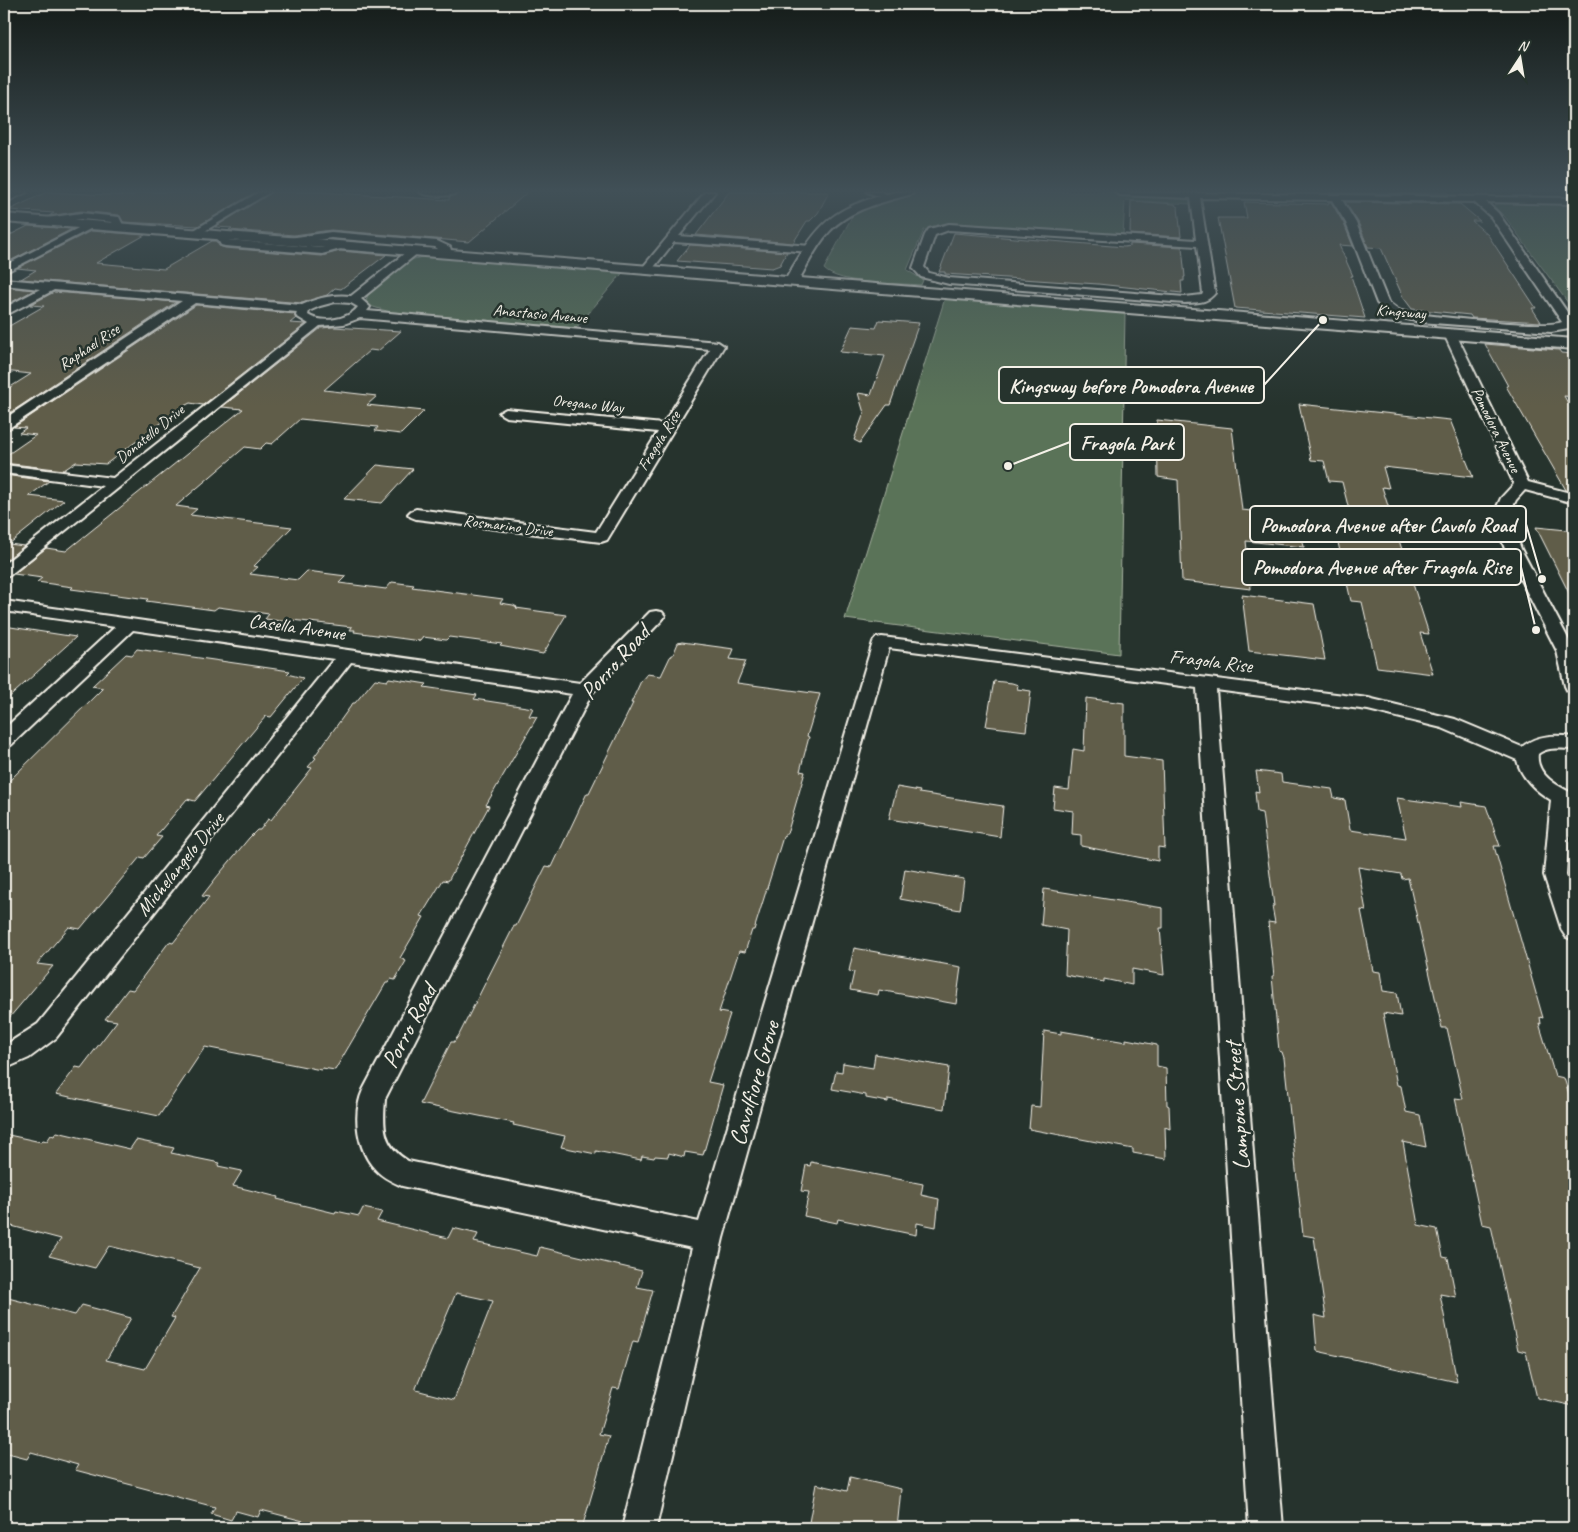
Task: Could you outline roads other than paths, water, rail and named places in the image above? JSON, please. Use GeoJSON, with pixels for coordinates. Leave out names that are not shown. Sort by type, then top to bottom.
{"type":"FeatureCollection","features":[{"type":"Feature","properties":{"kind":"street"},"geometry":{"type":"LineString","coordinates":[[4,270],[16,263]]}},
{"type":"Feature","properties":{"kind":"street"},"geometry":{"type":"LineString","coordinates":[[353,300],[398,263]]}},
{"type":"Feature","properties":{"kind":"street","name":"Kingsway"},"geometry":{"type":"LineString","coordinates":[[578,263],[1574,344]]}},
{"type":"Feature","properties":{"kind":"street"},"geometry":{"type":"LineString","coordinates":[[647,269],[651,263]]}},
{"type":"Feature","properties":{"kind":"street"},"geometry":{"type":"LineString","coordinates":[[792,280],[802,263]]}},
{"type":"Feature","properties":{"kind":"street"},"geometry":{"type":"LineString","coordinates":[[920,263],[918,268],[925,275],[949,281],[1186,300],[1205,298],[1209,294],[1204,263]]}},
{"type":"Feature","properties":{"kind":"street"},"geometry":{"type":"LineString","coordinates":[[1368,263],[1383,303],[1389,310],[1404,316],[1551,328],[1565,326],[1568,322],[1528,263]]}},
{"type":"Feature","properties":{"kind":"street"},"geometry":{"type":"LineString","coordinates":[[812,282],[821,266]]}},
{"type":"Feature","properties":{"kind":"street"},"geometry":{"type":"LineString","coordinates":[[4,282],[304,309],[326,300],[353,300],[359,302],[364,308],[359,314],[336,322],[318,322],[305,319],[302,316],[304,309]]}},
{"type":"Feature","properties":{"kind":"street"},"geometry":{"type":"LineString","coordinates":[[4,313],[51,287]]}},
{"type":"Feature","properties":{"kind":"street","name":"Raphael Rise"},"geometry":{"type":"LineString","coordinates":[[4,425],[194,299]]}},
{"type":"Feature","properties":{"kind":"street","name":"Anastasio Avenue"},"geometry":{"type":"LineString","coordinates":[[359,314],[718,346]]}},
{"type":"Feature","properties":{"kind":"street","name":"Donatello Drive"},"geometry":{"type":"LineString","coordinates":[[4,572],[318,322]]}},
{"type":"Feature","properties":{"kind":"street","name":"Pomodora Avenue"},"geometry":{"type":"LineString","coordinates":[[1450,334],[1522,485],[1508,498],[1501,515],[1513,549],[1570,651],[1574,686]]}},
{"type":"Feature","properties":{"kind":"street","name":"Fragola Rise"},"geometry":{"type":"LineString","coordinates":[[600,537],[718,346]]}},
{"type":"Feature","properties":{"kind":"street","name":"Oregano Way"},"geometry":{"type":"LineString","coordinates":[[506,413],[667,430]]}},
{"type":"Feature","properties":{"kind":"street"},"geometry":{"type":"LineString","coordinates":[[4,468],[118,482]]}},
{"type":"Feature","properties":{"kind":"street"},"geometry":{"type":"LineString","coordinates":[[1522,485],[1574,498]]}},
{"type":"Feature","properties":{"kind":"street","name":"Rosmarino Drive"},"geometry":{"type":"LineString","coordinates":[[416,514],[600,537]]}},
{"type":"Feature","properties":{"kind":"street","name":"Casella Avenue"},"geometry":{"type":"LineString","coordinates":[[4,606],[345,657],[584,690]]}},
{"type":"Feature","properties":{"kind":"street","name":"Porro Road"},"geometry":{"type":"LineString","coordinates":[[656,616],[584,690],[372,1098],[370,1119],[374,1142],[385,1161],[402,1173],[709,1238]]}},
{"type":"Feature","properties":{"kind":"street"},"geometry":{"type":"LineString","coordinates":[[4,740],[128,625]]}},
{"type":"Feature","properties":{"kind":"street","name":"Fragola Rise"},"geometry":{"type":"LineString","coordinates":[[882,642],[1368,704],[1448,723],[1526,756]]}},
{"type":"Feature","properties":{"kind":"street","name":"Cavolfiore Grove"},"geometry":{"type":"LineString","coordinates":[[639,1528],[709,1238],[882,642]]}},
{"type":"Feature","properties":{"kind":"street","name":"Michelangelo Drive"},"geometry":{"type":"LineString","coordinates":[[4,1058],[20,1050],[47,1030],[345,657]]}},
{"type":"Feature","properties":{"kind":"street","name":"Lampone Street"},"geometry":{"type":"LineString","coordinates":[[1206,683],[1266,1528]]}},
{"type":"Feature","properties":{"kind":"street"},"geometry":{"type":"LineString","coordinates":[[1574,743],[1556,741],[1542,743],[1531,748],[1526,756],[1527,766],[1534,777],[1545,788],[1568,800],[1555,875],[1574,931]]}},
{"type":"Feature","properties":{"kind":"place","name":"Kingsway before Pomodora Avenue"},"geometry":{"type":"Point","coordinates":[1323,320]}},
{"type":"Feature","properties":{"kind":"place","name":"Fragola Park"},"geometry":{"type":"Point","coordinates":[1008,466]}},
{"type":"Feature","properties":{"kind":"place","name":"Pomodora Avenue after Cavolo Road"},"geometry":{"type":"Point","coordinates":[1542,579]}},
{"type":"Feature","properties":{"kind":"place","name":"Pomodora Avenue after Fragola Rise"},"geometry":{"type":"Point","coordinates":[1536,630]}}]}
